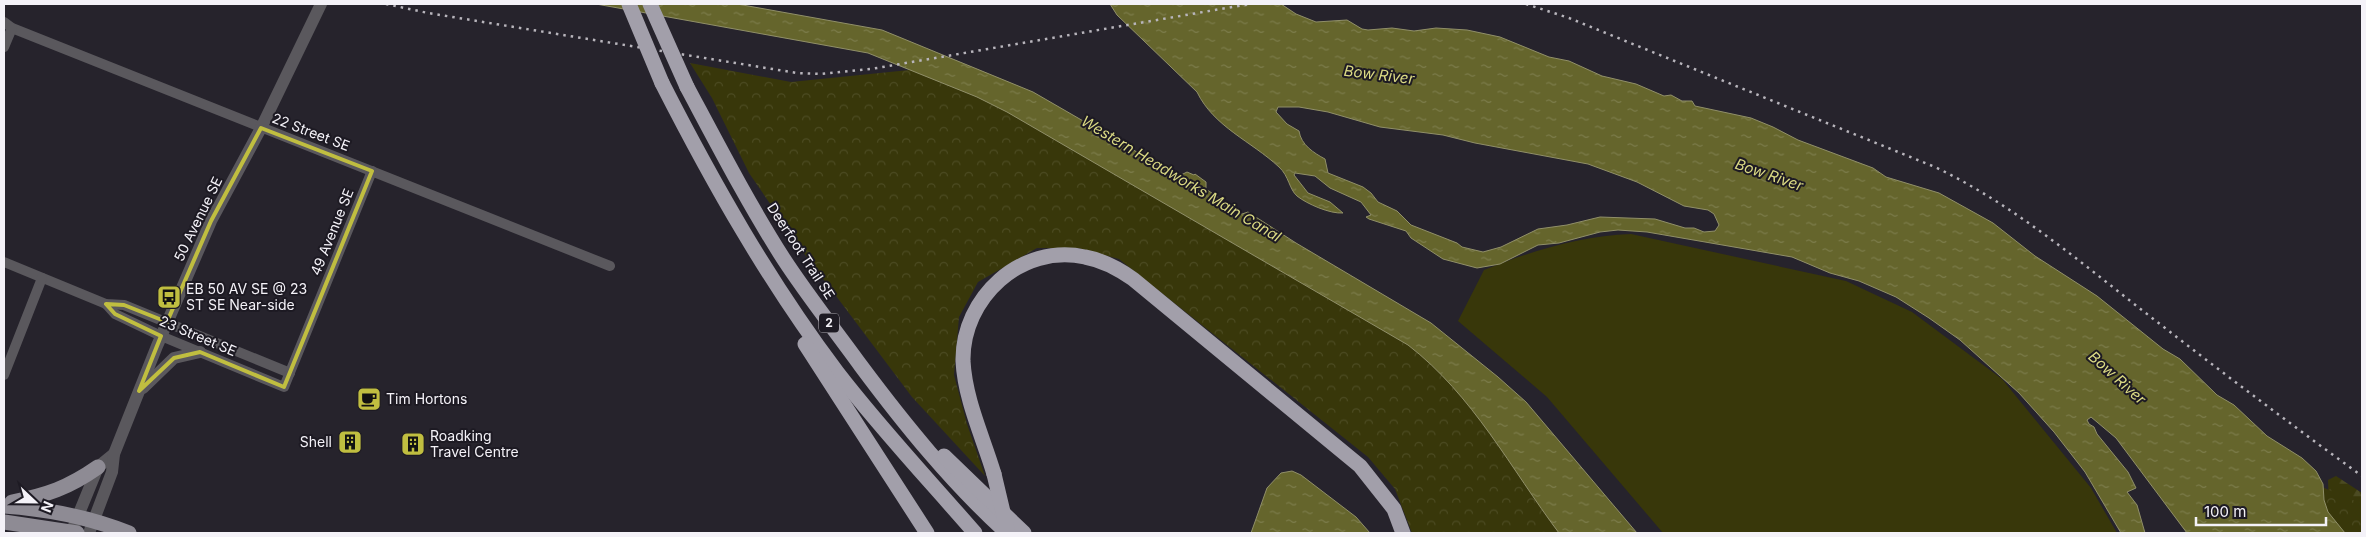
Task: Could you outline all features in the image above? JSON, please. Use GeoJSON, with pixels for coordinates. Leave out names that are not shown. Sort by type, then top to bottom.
{"type":"FeatureCollection","features":[{"type":"Feature","properties":{"kind":"highway","name":"2"},"geometry":{"type":"LineString","coordinates":[[629,4],[662,83],[734,218],[784,296],[836,371],[869,412],[975,533]]}},
{"type":"Feature","properties":{"kind":"highway","name":"Deerfoot Trail SE"},"geometry":{"type":"LineString","coordinates":[[650,4],[687,87],[784,259],[894,411],[952,478],[1007,533]]}},
{"type":"Feature","properties":{"kind":"highway"},"geometry":{"type":"LineString","coordinates":[[1007,533],[994,474],[966,384],[964,351],[969,324],[978,304],[988,290],[1024,264],[1056,256],[1084,256],[1116,269],[1133,279],[1353,459],[1385,495],[1394,509],[1402,533]]}},
{"type":"Feature","properties":{"kind":"highway"},"geometry":{"type":"LineString","coordinates":[[784,296],[803,341],[927,533]]}},
{"type":"Feature","properties":{"kind":"highway"},"geometry":{"type":"LineString","coordinates":[[894,411],[1024,533]]}},
{"type":"Feature","properties":{"kind":"main road"},"geometry":{"type":"LineString","coordinates":[[4,505],[56,492],[75,483],[98,468]]}},
{"type":"Feature","properties":{"kind":"main road"},"geometry":{"type":"LineString","coordinates":[[4,505],[78,517],[92,527],[129,533]]}},
{"type":"Feature","properties":{"kind":"main road"},"geometry":{"type":"LineString","coordinates":[[4,522],[73,533]]}},
{"type":"Feature","properties":{"kind":"main road"},"geometry":{"type":"LineString","coordinates":[[20,524],[35,533]]}},
{"type":"Feature","properties":{"kind":"street","name":"50 Avenue SE"},"geometry":{"type":"LineString","coordinates":[[92,527],[112,472],[114,454],[161,336],[211,221],[261,128],[321,4]]}},
{"type":"Feature","properties":{"kind":"street","name":"22 Street SE"},"geometry":{"type":"LineString","coordinates":[[8,25],[261,128],[610,266]]}},
{"type":"Feature","properties":{"kind":"street"},"geometry":{"type":"LineString","coordinates":[[4,47],[8,25]]}},
{"type":"Feature","properties":{"kind":"street","name":"49 Avenue SE"},"geometry":{"type":"LineString","coordinates":[[284,386],[372,171]]}},
{"type":"Feature","properties":{"kind":"street","name":"23 Street SE"},"geometry":{"type":"LineString","coordinates":[[4,262],[106,304],[124,305],[290,373]]}},
{"type":"Feature","properties":{"kind":"street"},"geometry":{"type":"LineString","coordinates":[[4,375],[42,278]]}},
{"type":"Feature","properties":{"kind":"street","name":"23 Street SE"},"geometry":{"type":"LineString","coordinates":[[106,304],[115,314],[161,336],[284,386]]}},
{"type":"Feature","properties":{"kind":"street"},"geometry":{"type":"LineString","coordinates":[[139,391],[174,358],[200,352]]}},
{"type":"Feature","properties":{"kind":"street","name":"50 Avenue SE"},"geometry":{"type":"LineString","coordinates":[[73,533],[98,468],[114,454]]}},
{"type":"Feature","properties":{"kind":"highlighted area"},"geometry":{"type":"Polygon","coordinates":[[[261,128],[372,171],[284,387],[200,352],[174,358],[139,391],[161,336],[115,314],[106,304],[124,305],[167,322],[211,221],[261,128]]]}},
{"type":"Feature","properties":{"kind":"green space"},"geometry":{"type":"Polygon","coordinates":[[[690,63],[791,82],[929,68],[1038,119],[1437,357],[1575,533],[1412,533],[1395,489],[1368,457],[1119,259],[1078,248],[1037,248],[978,282],[959,317],[954,375],[967,424],[985,476],[912,397],[806,256],[749,173],[712,98],[690,63]]]}},
{"type":"Feature","properties":{"kind":"green space"},"geometry":{"type":"Polygon","coordinates":[[[1631,234],[1846,281],[1912,312],[2002,379],[2091,488],[2117,533],[1663,533],[1547,397],[1458,321],[1484,270],[1574,241],[1631,234]]]}},
{"type":"Feature","properties":{"kind":"green space"},"geometry":{"type":"Polygon","coordinates":[[[2336,476],[2362,493],[2362,533],[2329,507],[2328,480],[2336,476]]]}},
{"type":"Feature","properties":{"kind":"green space"},"geometry":{"type":"Polygon","coordinates":[[[2308,481],[2362,504],[2362,533],[2324,533],[2308,481]]]}},
{"type":"Feature","properties":{"kind":"water","name":"Western Headworks Main Canal"},"geometry":{"type":"Polygon","coordinates":[[[596,4],[737,4],[882,30],[1033,92],[1175,174],[1181,175],[1187,172],[1195,174],[1206,182],[1206,189],[1242,214],[1248,212],[1296,243],[1431,323],[1498,377],[1526,402],[1637,533],[1559,533],[1472,410],[1452,386],[1408,345],[1007,112],[977,97],[868,53],[596,4]]]}},
{"type":"Feature","properties":{"kind":"water","name":"Bow River"},"geometry":{"type":"Polygon","coordinates":[[[1110,4],[1281,4],[1296,14],[1316,22],[1347,20],[1362,29],[1368,30],[1392,28],[1414,31],[1436,28],[1467,30],[1500,37],[1549,57],[1569,61],[1602,76],[1636,84],[1664,96],[1671,95],[1682,101],[1692,101],[1695,106],[1751,118],[1798,140],[1873,168],[1886,177],[1939,193],[1993,223],[2035,256],[2097,296],[2163,349],[2180,359],[2217,395],[2234,405],[2267,436],[2302,458],[2316,471],[2323,484],[2324,500],[2328,512],[2345,533],[2187,533],[2116,438],[2091,417],[2087,420],[2089,424],[2094,427],[2097,434],[2128,472],[2136,488],[2127,492],[2137,505],[2145,533],[2121,533],[2085,472],[2054,432],[2019,393],[1960,340],[1896,297],[1859,281],[1830,273],[1792,257],[1647,232],[1618,230],[1600,232],[1559,243],[1538,245],[1500,264],[1477,268],[1443,259],[1411,238],[1406,231],[1366,217],[1371,215],[1361,202],[1330,188],[1315,176],[1295,173],[1294,175],[1308,193],[1330,202],[1343,213],[1319,208],[1297,196],[1279,167],[1213,115],[1197,92],[1117,15],[1110,4]],[[1278,107],[1276,112],[1287,124],[1299,131],[1302,140],[1309,148],[1325,159],[1328,173],[1363,187],[1378,202],[1397,211],[1411,225],[1457,243],[1462,247],[1483,252],[1501,247],[1538,229],[1567,225],[1600,217],[1655,219],[1704,232],[1715,231],[1719,225],[1714,214],[1708,210],[1684,206],[1637,182],[1588,164],[1475,143],[1443,135],[1380,127],[1328,112],[1299,107],[1278,107]]]}},
{"type":"Feature","properties":{"kind":"water"},"geometry":{"type":"Polygon","coordinates":[[[1292,471],[1301,475],[1356,517],[1370,533],[1251,533],[1267,488],[1281,473],[1292,471]]]}},
{"type":"Feature","properties":{"kind":"railway"},"geometry":{"type":"LineString","coordinates":[[386,4],[428,13],[797,73],[821,74],[871,69],[1250,4]]}},
{"type":"Feature","properties":{"kind":"railway"},"geometry":{"type":"LineString","coordinates":[[1526,4],[1569,18],[1935,167],[1963,181],[2040,231],[2221,371],[2362,476]]}},
{"type":"Feature","properties":{"kind":"place","name":"EB 50 AV SE @ 23 ST SE Near-side"},"geometry":{"type":"Point","coordinates":[169,297]}},
{"type":"Feature","properties":{"kind":"place","name":"Tim Hortons"},"geometry":{"type":"Point","coordinates":[369,399]}},
{"type":"Feature","properties":{"kind":"place","name":"Shell"},"geometry":{"type":"Point","coordinates":[350,442]}},
{"type":"Feature","properties":{"kind":"place","name":"Roadking Travel Centre"},"geometry":{"type":"Point","coordinates":[413,444]}}]}
